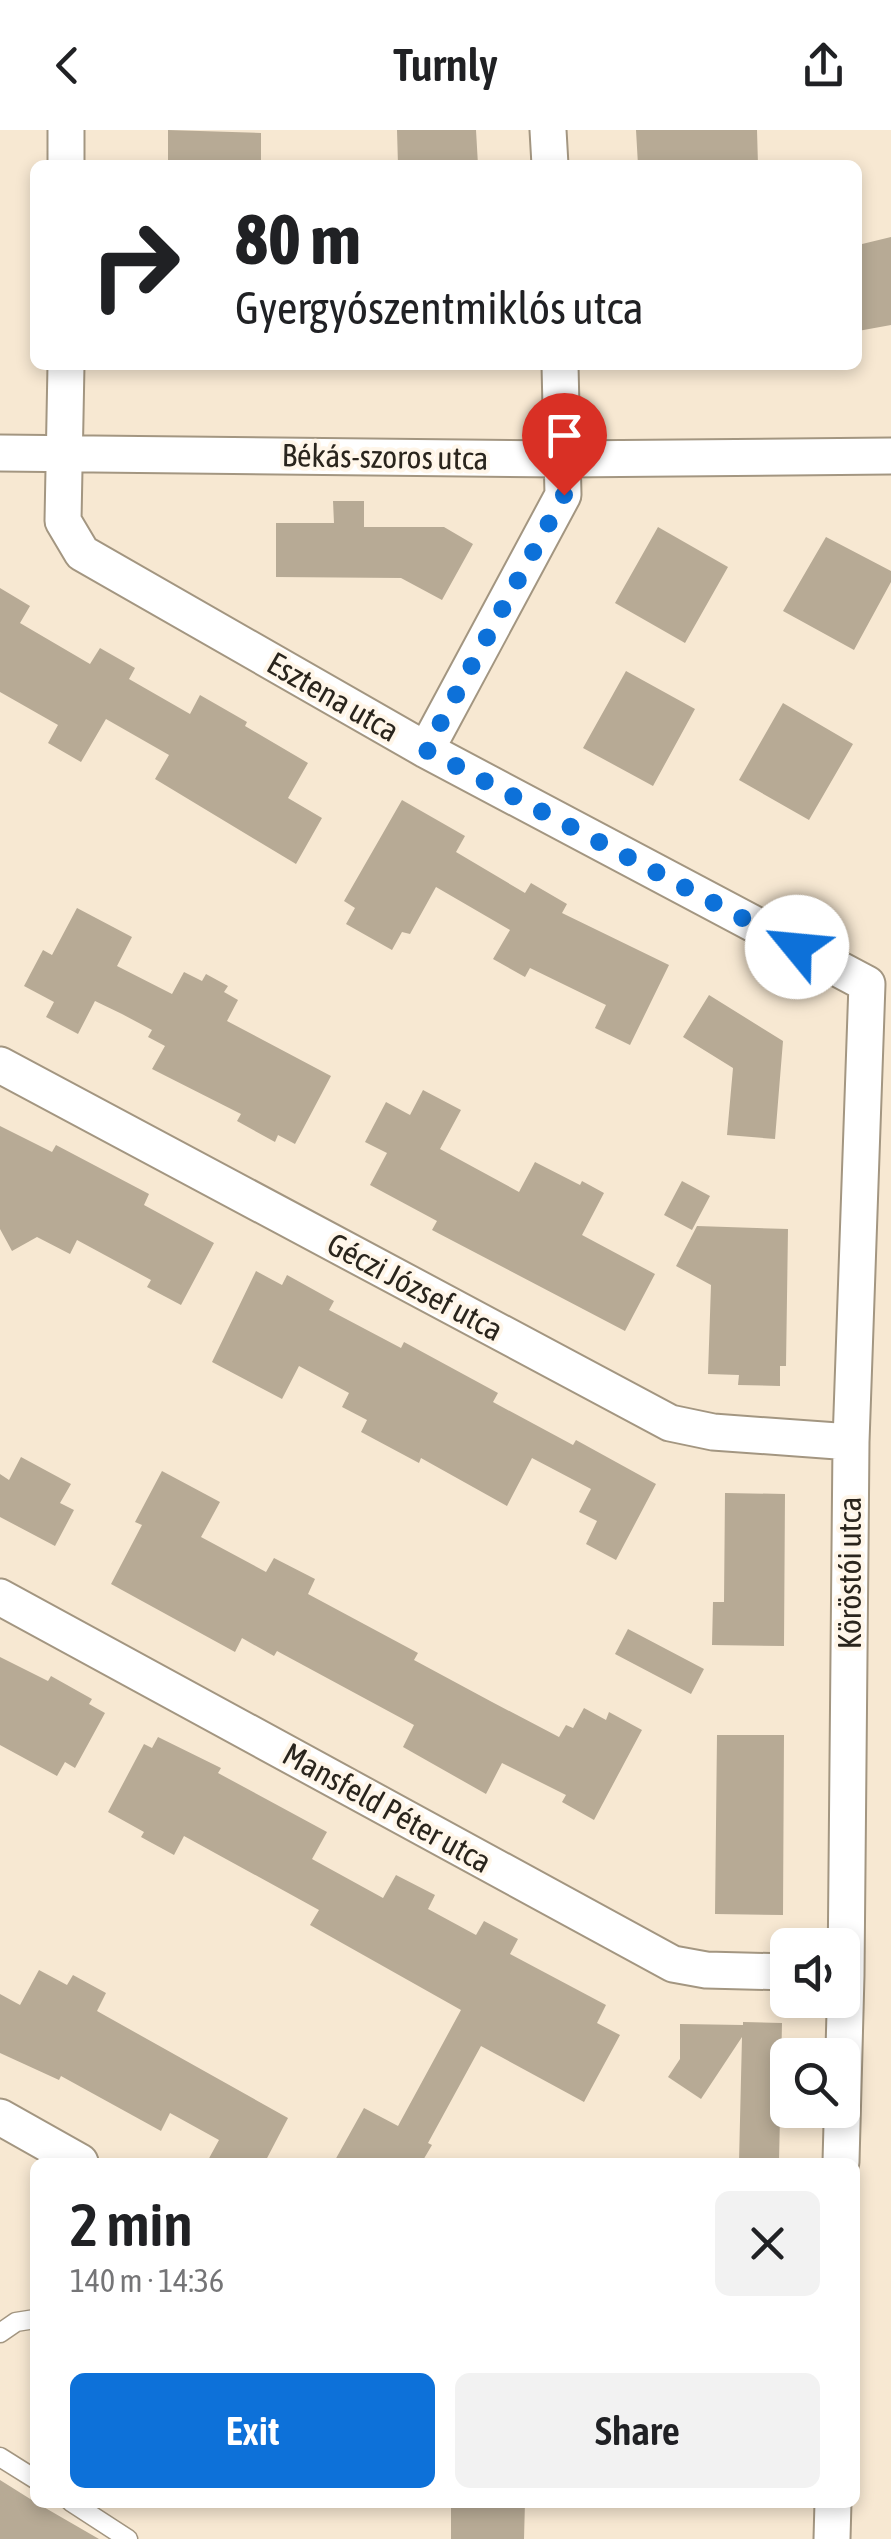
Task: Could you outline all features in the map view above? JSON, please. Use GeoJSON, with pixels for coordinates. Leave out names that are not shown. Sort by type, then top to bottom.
{"type":"FeatureCollection","features":[{"type":"Feature","properties":{"kind":"street"},"geometry":{"type":"LineString","coordinates":[[66,130],[66,160]]}},
{"type":"Feature","properties":{"kind":"street"},"geometry":{"type":"LineString","coordinates":[[548,130],[550,160]]}},
{"type":"Feature","properties":{"kind":"street","name":"Esztena utca"},"geometry":{"type":"LineString","coordinates":[[66,370],[64,522],[82,553],[426,750],[879,977]]}},
{"type":"Feature","properties":{"kind":"street"},"geometry":{"type":"LineString","coordinates":[[426,750],[564,495],[560,370]]}},
{"type":"Feature","properties":{"kind":"street","name":"Békás-szoros utca"},"geometry":{"type":"LineString","coordinates":[[0,453],[564,458],[891,456]]}},
{"type":"Feature","properties":{"kind":"street","name":"Köröstói utca"},"geometry":{"type":"LineString","coordinates":[[845,1928],[851,1442],[879,977]]}},
{"type":"Feature","properties":{"kind":"street","name":"Géczi József utca"},"geometry":{"type":"LineString","coordinates":[[0,1065],[670,1422],[713,1432],[851,1442]]}},
{"type":"Feature","properties":{"kind":"street","name":"Mansfeld Péter utca"},"geometry":{"type":"LineString","coordinates":[[0,1597],[673,1964],[706,1970],[770,1972]]}},
{"type":"Feature","properties":{"kind":"street","name":"Köröstói utca"},"geometry":{"type":"LineString","coordinates":[[842,2158],[844,2018]]}},
{"type":"Feature","properties":{"kind":"street"},"geometry":{"type":"LineString","coordinates":[[0,2117],[73,2158]]}},
{"type":"Feature","properties":{"kind":"street"},"geometry":{"type":"LineString","coordinates":[[832,2508],[832,2539]]}},
{"type":"Feature","properties":{"kind":"lane"},"geometry":{"type":"LineString","coordinates":[[0,2332],[16,2322],[30,2320]]}},
{"type":"Feature","properties":{"kind":"lane"},"geometry":{"type":"LineString","coordinates":[[0,2457],[30,2476]]}},
{"type":"Feature","properties":{"kind":"lane"},"geometry":{"type":"LineString","coordinates":[[80,2508],[128,2539]]}},
{"type":"Feature","properties":{"kind":"building"},"geometry":{"type":"Polygon","coordinates":[[[168,130],[261,133],[261,160],[168,160],[168,130]]]}},
{"type":"Feature","properties":{"kind":"building"},"geometry":{"type":"Polygon","coordinates":[[[397,130],[476,130],[478,160],[398,160],[397,130]]]}},
{"type":"Feature","properties":{"kind":"building"},"geometry":{"type":"Polygon","coordinates":[[[636,130],[757,130],[758,160],[638,160],[636,130]]]}},
{"type":"Feature","properties":{"kind":"building"},"geometry":{"type":"Polygon","coordinates":[[[891,237],[891,325],[862,330],[862,244],[891,237]]]}},
{"type":"Feature","properties":{"kind":"building"},"geometry":{"type":"Polygon","coordinates":[[[333,501],[364,501],[364,527],[444,527],[473,544],[442,600],[401,578],[276,577],[276,523],[334,523],[333,501]]]}},
{"type":"Feature","properties":{"kind":"building"},"geometry":{"type":"Polygon","coordinates":[[[658,527],[728,567],[685,643],[615,603],[658,527]]]}},
{"type":"Feature","properties":{"kind":"building"},"geometry":{"type":"Polygon","coordinates":[[[826,537],[891,571],[891,582],[854,650],[783,611],[826,537]]]}},
{"type":"Feature","properties":{"kind":"building"},"geometry":{"type":"Polygon","coordinates":[[[0,588],[30,606],[20,623],[90,664],[100,648],[135,668],[129,679],[190,714],[200,695],[308,763],[288,798],[322,818],[296,864],[155,779],[169,755],[106,719],[81,762],[48,743],[58,725],[0,692],[0,588]]]}},
{"type":"Feature","properties":{"kind":"building"},"geometry":{"type":"Polygon","coordinates":[[[626,671],[695,709],[653,786],[583,748],[626,671]]]}},
{"type":"Feature","properties":{"kind":"building"},"geometry":{"type":"Polygon","coordinates":[[[783,703],[853,744],[809,820],[739,780],[783,703]]]}},
{"type":"Feature","properties":{"kind":"building"},"geometry":{"type":"Polygon","coordinates":[[[402,800],[465,836],[456,852],[525,893],[531,883],[567,904],[562,913],[669,965],[630,1045],[595,1028],[606,1005],[530,968],[525,977],[493,959],[510,930],[436,887],[410,934],[402,932],[392,950],[346,924],[355,908],[344,901],[402,800]]]}},
{"type":"Feature","properties":{"kind":"building"},"geometry":{"type":"Polygon","coordinates":[[[77,908],[132,937],[117,966],[172,994],[184,972],[202,981],[206,974],[228,986],[224,992],[238,1000],[227,1021],[331,1076],[295,1144],[278,1135],[275,1142],[237,1121],[241,1114],[152,1069],[165,1046],[148,1037],[152,1030],[122,1014],[95,1001],[78,1034],[46,1017],[54,1002],[24,986],[43,950],[52,955],[77,908]]]}},
{"type":"Feature","properties":{"kind":"building"},"geometry":{"type":"Polygon","coordinates":[[[709,995],[783,1041],[775,1139],[727,1135],[733,1068],[683,1037],[709,995]]]}},
{"type":"Feature","properties":{"kind":"building"},"geometry":{"type":"Polygon","coordinates":[[[423,1090],[461,1110],[440,1149],[519,1192],[535,1162],[604,1193],[582,1235],[655,1274],[625,1331],[432,1230],[437,1221],[370,1185],[387,1153],[365,1142],[386,1102],[410,1115],[423,1090]]]}},
{"type":"Feature","properties":{"kind":"building"},"geometry":{"type":"Polygon","coordinates":[[[0,1126],[52,1152],[56,1145],[149,1194],[144,1205],[214,1243],[181,1305],[147,1287],[151,1280],[77,1240],[70,1254],[37,1237],[12,1251],[0,1229],[0,1126]]]}},
{"type":"Feature","properties":{"kind":"building"},"geometry":{"type":"Polygon","coordinates":[[[682,1181],[710,1196],[692,1230],[664,1215],[682,1181]]]}},
{"type":"Feature","properties":{"kind":"building"},"geometry":{"type":"Polygon","coordinates":[[[697,1226],[788,1229],[786,1366],[780,1366],[780,1386],[738,1385],[739,1375],[708,1374],[711,1285],[676,1266],[697,1226]]]}},
{"type":"Feature","properties":{"kind":"building"},"geometry":{"type":"Polygon","coordinates":[[[256,1271],[282,1285],[287,1275],[334,1301],[329,1310],[401,1348],[404,1342],[498,1393],[493,1402],[573,1445],[576,1440],[656,1484],[616,1560],[586,1544],[597,1521],[579,1512],[591,1489],[532,1458],[507,1506],[421,1458],[419,1463],[361,1432],[367,1420],[342,1407],[349,1393],[299,1366],[282,1399],[212,1362],[256,1271]]]}},
{"type":"Feature","properties":{"kind":"building"},"geometry":{"type":"Polygon","coordinates":[[[21,1457],[71,1484],[60,1503],[74,1510],[55,1546],[0,1517],[0,1474],[9,1480],[21,1457]]]}},
{"type":"Feature","properties":{"kind":"building"},"geometry":{"type":"Polygon","coordinates":[[[162,1471],[220,1502],[201,1537],[266,1572],[274,1558],[315,1579],[308,1594],[418,1653],[414,1660],[559,1737],[566,1725],[573,1728],[584,1708],[606,1720],[609,1712],[642,1730],[594,1820],[562,1802],[566,1795],[502,1763],[486,1794],[403,1747],[414,1725],[277,1651],[274,1656],[242,1638],[235,1652],[111,1584],[142,1525],[135,1522],[162,1471]]]}},
{"type":"Feature","properties":{"kind":"building"},"geometry":{"type":"Polygon","coordinates":[[[725,1493],[785,1494],[784,1646],[712,1645],[713,1602],[724,1602],[725,1493]]]}},
{"type":"Feature","properties":{"kind":"building"},"geometry":{"type":"Polygon","coordinates":[[[628,1629],[704,1669],[691,1694],[615,1654],[628,1629]]]}},
{"type":"Feature","properties":{"kind":"building"},"geometry":{"type":"Polygon","coordinates":[[[0,1657],[48,1681],[51,1676],[92,1699],[89,1704],[105,1713],[75,1768],[65,1762],[57,1776],[0,1745],[0,1657]]]}},
{"type":"Feature","properties":{"kind":"building"},"geometry":{"type":"Polygon","coordinates":[[[717,1735],[784,1735],[783,1915],[715,1914],[717,1735]]]}},
{"type":"Feature","properties":{"kind":"building"},"geometry":{"type":"Polygon","coordinates":[[[158,1737],[221,1768],[218,1773],[327,1832],[312,1859],[383,1898],[396,1875],[435,1895],[428,1909],[476,1935],[484,1921],[518,1939],[510,1954],[606,2005],[597,2023],[620,2035],[584,2102],[481,2046],[428,2143],[432,2145],[424,2158],[336,2158],[364,2108],[398,2126],[461,2010],[310,1925],[319,1910],[184,1836],[174,1855],[108,1812],[144,1744],[152,1748],[158,1737]]]}},
{"type":"Feature","properties":{"kind":"building"},"geometry":{"type":"Polygon","coordinates":[[[39,1970],[67,1985],[73,1975],[106,1993],[97,2011],[288,2118],[267,2158],[209,2158],[219,2140],[170,2113],[161,2131],[61,2076],[59,2080],[0,2053],[0,1994],[20,2005],[39,1970]]]}},
{"type":"Feature","properties":{"kind":"building"},"geometry":{"type":"Polygon","coordinates":[[[782,2023],[782,2038],[770,2038],[770,2128],[780,2128],[779,2158],[739,2158],[742,2037],[701,2099],[668,2077],[680,2059],[680,2024],[782,2023]]]}},
{"type":"Feature","properties":{"kind":"building"},"geometry":{"type":"Polygon","coordinates":[[[0,2480],[30,2499],[30,2508],[45,2508],[99,2539],[0,2539],[0,2480]]]}},
{"type":"Feature","properties":{"kind":"building"},"geometry":{"type":"Polygon","coordinates":[[[451,2508],[525,2508],[524,2539],[451,2539],[451,2508]]]}},
{"type":"Feature","properties":{"kind":"route"},"geometry":{"type":"LineString","coordinates":[[564,495],[426,750],[797,947]]}}]}
